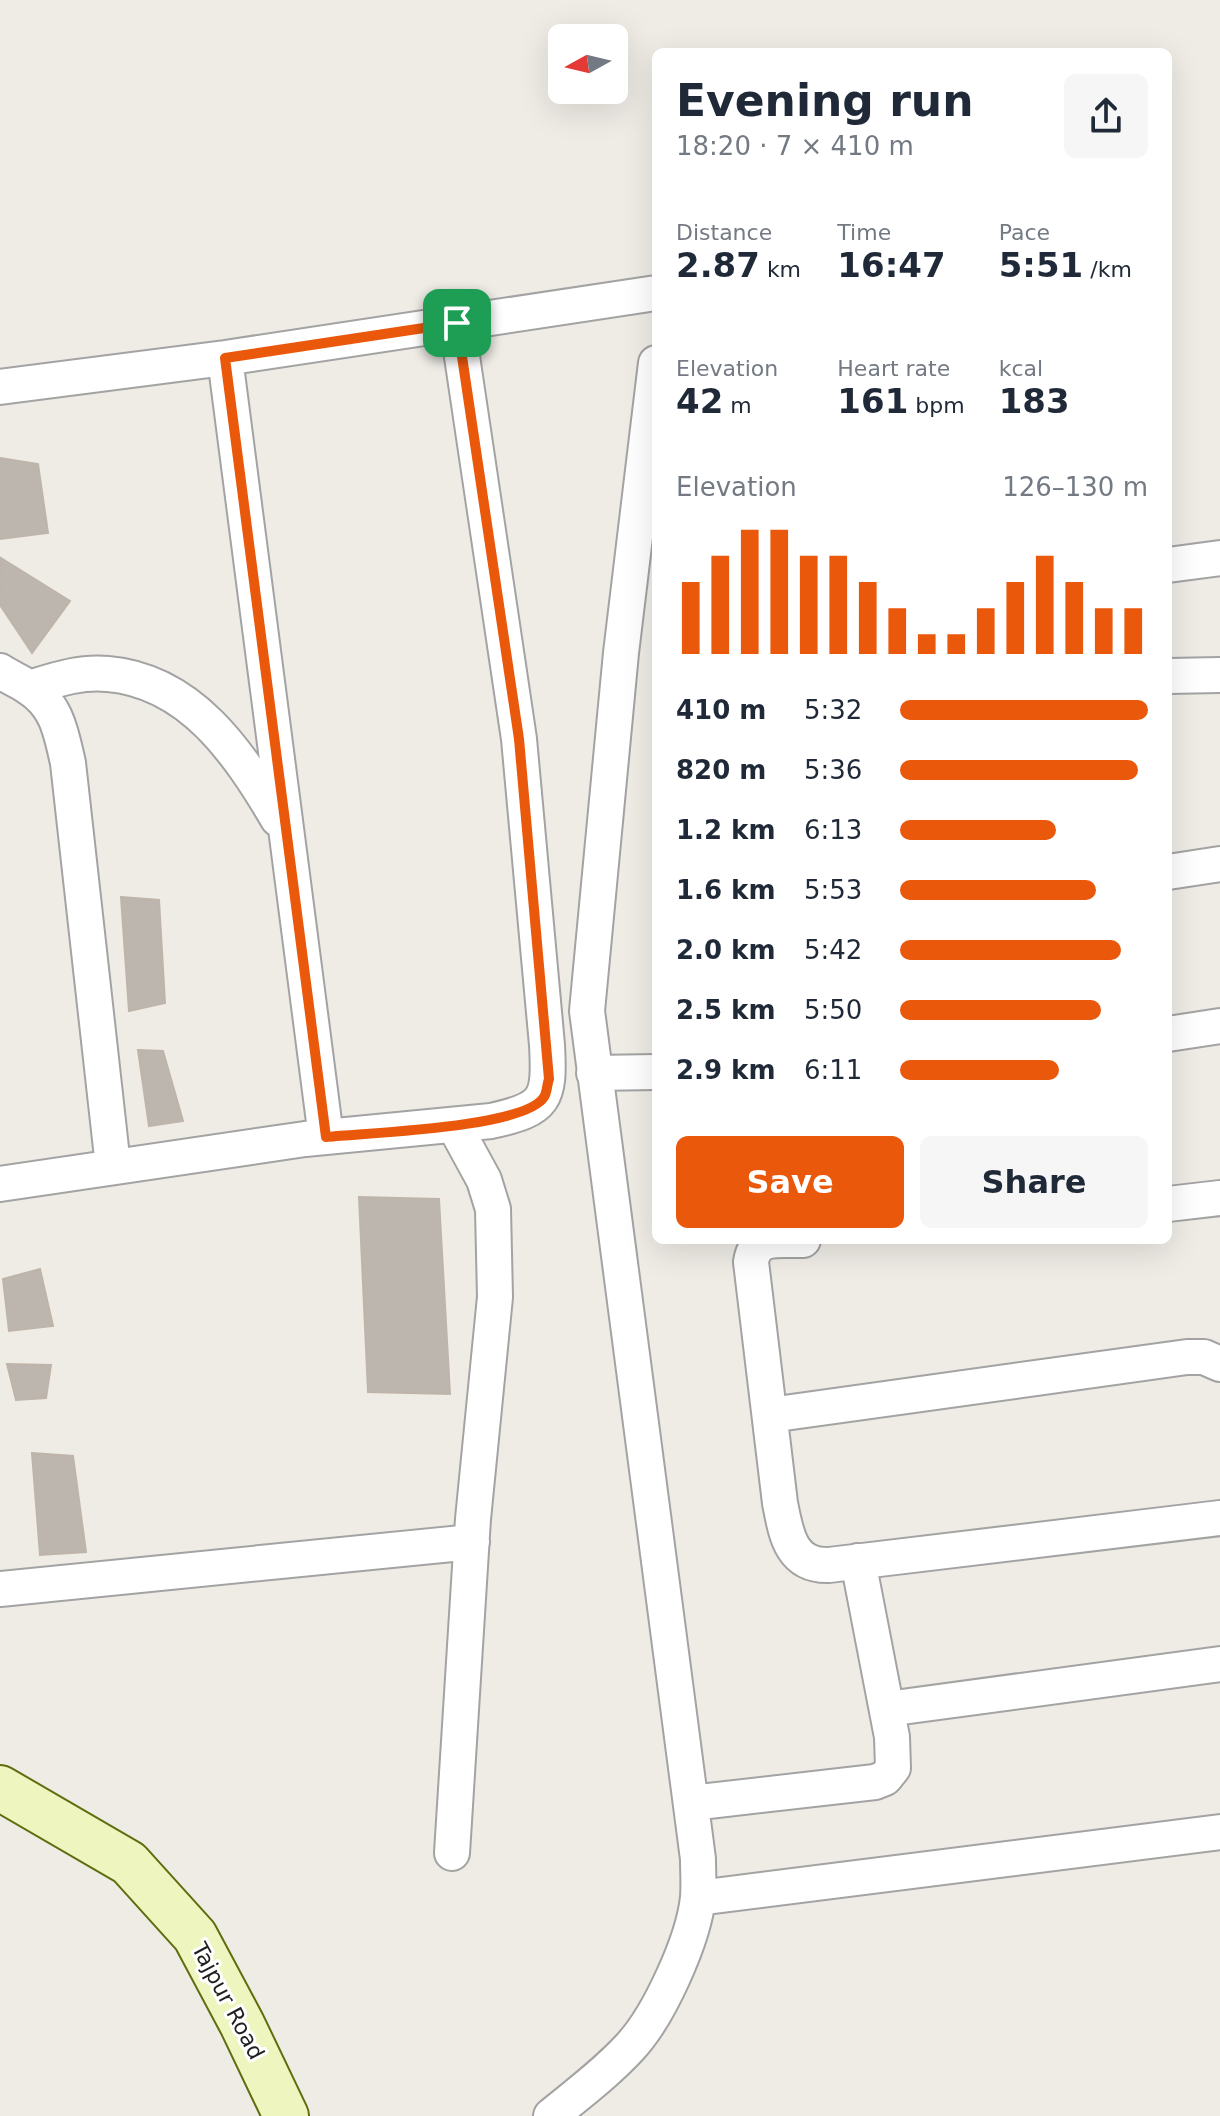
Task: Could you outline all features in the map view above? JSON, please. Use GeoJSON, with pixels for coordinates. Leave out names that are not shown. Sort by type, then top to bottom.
{"type":"FeatureCollection","features":[{"type":"Feature","properties":{"kind":"main road","name":"Tajpur Road"},"geometry":{"type":"LineString","coordinates":[[0,1788],[129,1863],[195,1936],[286,2116]]}},
{"type":"Feature","properties":{"kind":"street"},"geometry":{"type":"LineString","coordinates":[[0,387],[225,358],[652,294]]}},
{"type":"Feature","properties":{"kind":"street"},"geometry":{"type":"LineString","coordinates":[[0,1184],[326,1137],[454,1125],[516,1115],[533,1107],[544,1097],[549,1079],[519,739],[457,323]]}},
{"type":"Feature","properties":{"kind":"street"},"geometry":{"type":"LineString","coordinates":[[225,358],[326,1137]]}},
{"type":"Feature","properties":{"kind":"street"},"geometry":{"type":"LineString","coordinates":[[551,2116],[622,2055],[656,2014],[678,1964],[698,1898],[698,1859],[691,1803],[587,1011],[621,653],[652,396]]}},
{"type":"Feature","properties":{"kind":"street"},"geometry":{"type":"LineString","coordinates":[[1172,564],[1220,558]]}},
{"type":"Feature","properties":{"kind":"street"},"geometry":{"type":"LineString","coordinates":[[0,671],[45,701],[59,720],[68,763],[113,1166]]}},
{"type":"Feature","properties":{"kind":"street"},"geometry":{"type":"LineString","coordinates":[[29,688],[63,678],[108,674],[140,680],[177,697],[214,726],[251,773],[286,833]]}},
{"type":"Feature","properties":{"kind":"street"},"geometry":{"type":"LineString","coordinates":[[1172,676],[1220,675]]}},
{"type":"Feature","properties":{"kind":"street"},"geometry":{"type":"LineString","coordinates":[[1172,871],[1220,864]]}},
{"type":"Feature","properties":{"kind":"street"},"geometry":{"type":"LineString","coordinates":[[1172,1033],[1220,1026]]}},
{"type":"Feature","properties":{"kind":"street"},"geometry":{"type":"LineString","coordinates":[[594,1073],[652,1072]]}},
{"type":"Feature","properties":{"kind":"street"},"geometry":{"type":"LineString","coordinates":[[452,1853],[472,1542],[495,1297],[493,1209],[484,1180],[454,1125]]}},
{"type":"Feature","properties":{"kind":"street"},"geometry":{"type":"LineString","coordinates":[[1172,1204],[1220,1198]]}},
{"type":"Feature","properties":{"kind":"street"},"geometry":{"type":"LineString","coordinates":[[757,1244],[752,1250],[751,1262],[780,1503],[787,1538],[803,1560],[811,1564],[829,1565],[1220,1518]]}},
{"type":"Feature","properties":{"kind":"street"},"geometry":{"type":"LineString","coordinates":[[770,1415],[1187,1357],[1204,1357],[1220,1364]]}},
{"type":"Feature","properties":{"kind":"street"},"geometry":{"type":"LineString","coordinates":[[0,1589],[472,1542]]}},
{"type":"Feature","properties":{"kind":"street"},"geometry":{"type":"LineString","coordinates":[[691,1803],[875,1782],[885,1778],[893,1768],[894,1753],[887,1709],[858,1561]]}},
{"type":"Feature","properties":{"kind":"street"},"geometry":{"type":"LineString","coordinates":[[887,1709],[1220,1664]]}},
{"type":"Feature","properties":{"kind":"street"},"geometry":{"type":"LineString","coordinates":[[698,1898],[1220,1832]]}},
{"type":"Feature","properties":{"kind":"building"},"geometry":{"type":"Polygon","coordinates":[[[0,458],[38,464],[48,533],[0,539],[0,458]]]}},
{"type":"Feature","properties":{"kind":"building"},"geometry":{"type":"Polygon","coordinates":[[[1,558],[70,601],[32,653],[0,605],[1,558]]]}},
{"type":"Feature","properties":{"kind":"building"},"geometry":{"type":"Polygon","coordinates":[[[121,897],[159,900],[165,1003],[129,1011],[121,897]]]}},
{"type":"Feature","properties":{"kind":"building"},"geometry":{"type":"Polygon","coordinates":[[[138,1050],[163,1051],[183,1121],[149,1126],[138,1050]]]}},
{"type":"Feature","properties":{"kind":"building"},"geometry":{"type":"Polygon","coordinates":[[[359,1197],[439,1199],[450,1394],[368,1392],[359,1197]]]}},
{"type":"Feature","properties":{"kind":"building"},"geometry":{"type":"Polygon","coordinates":[[[40,1269],[53,1326],[9,1331],[3,1279],[40,1269]]]}},
{"type":"Feature","properties":{"kind":"building"},"geometry":{"type":"Polygon","coordinates":[[[7,1364],[51,1365],[46,1398],[16,1400],[7,1364]]]}},
{"type":"Feature","properties":{"kind":"building"},"geometry":{"type":"Polygon","coordinates":[[[32,1453],[73,1456],[86,1552],[40,1555],[32,1453]]]}},
{"type":"Feature","properties":{"kind":"route"},"geometry":{"type":"LineString","coordinates":[[457,323],[519,739],[549,1079],[544,1097],[533,1107],[516,1115],[491,1121],[326,1137],[225,358],[457,323]]}}]}
